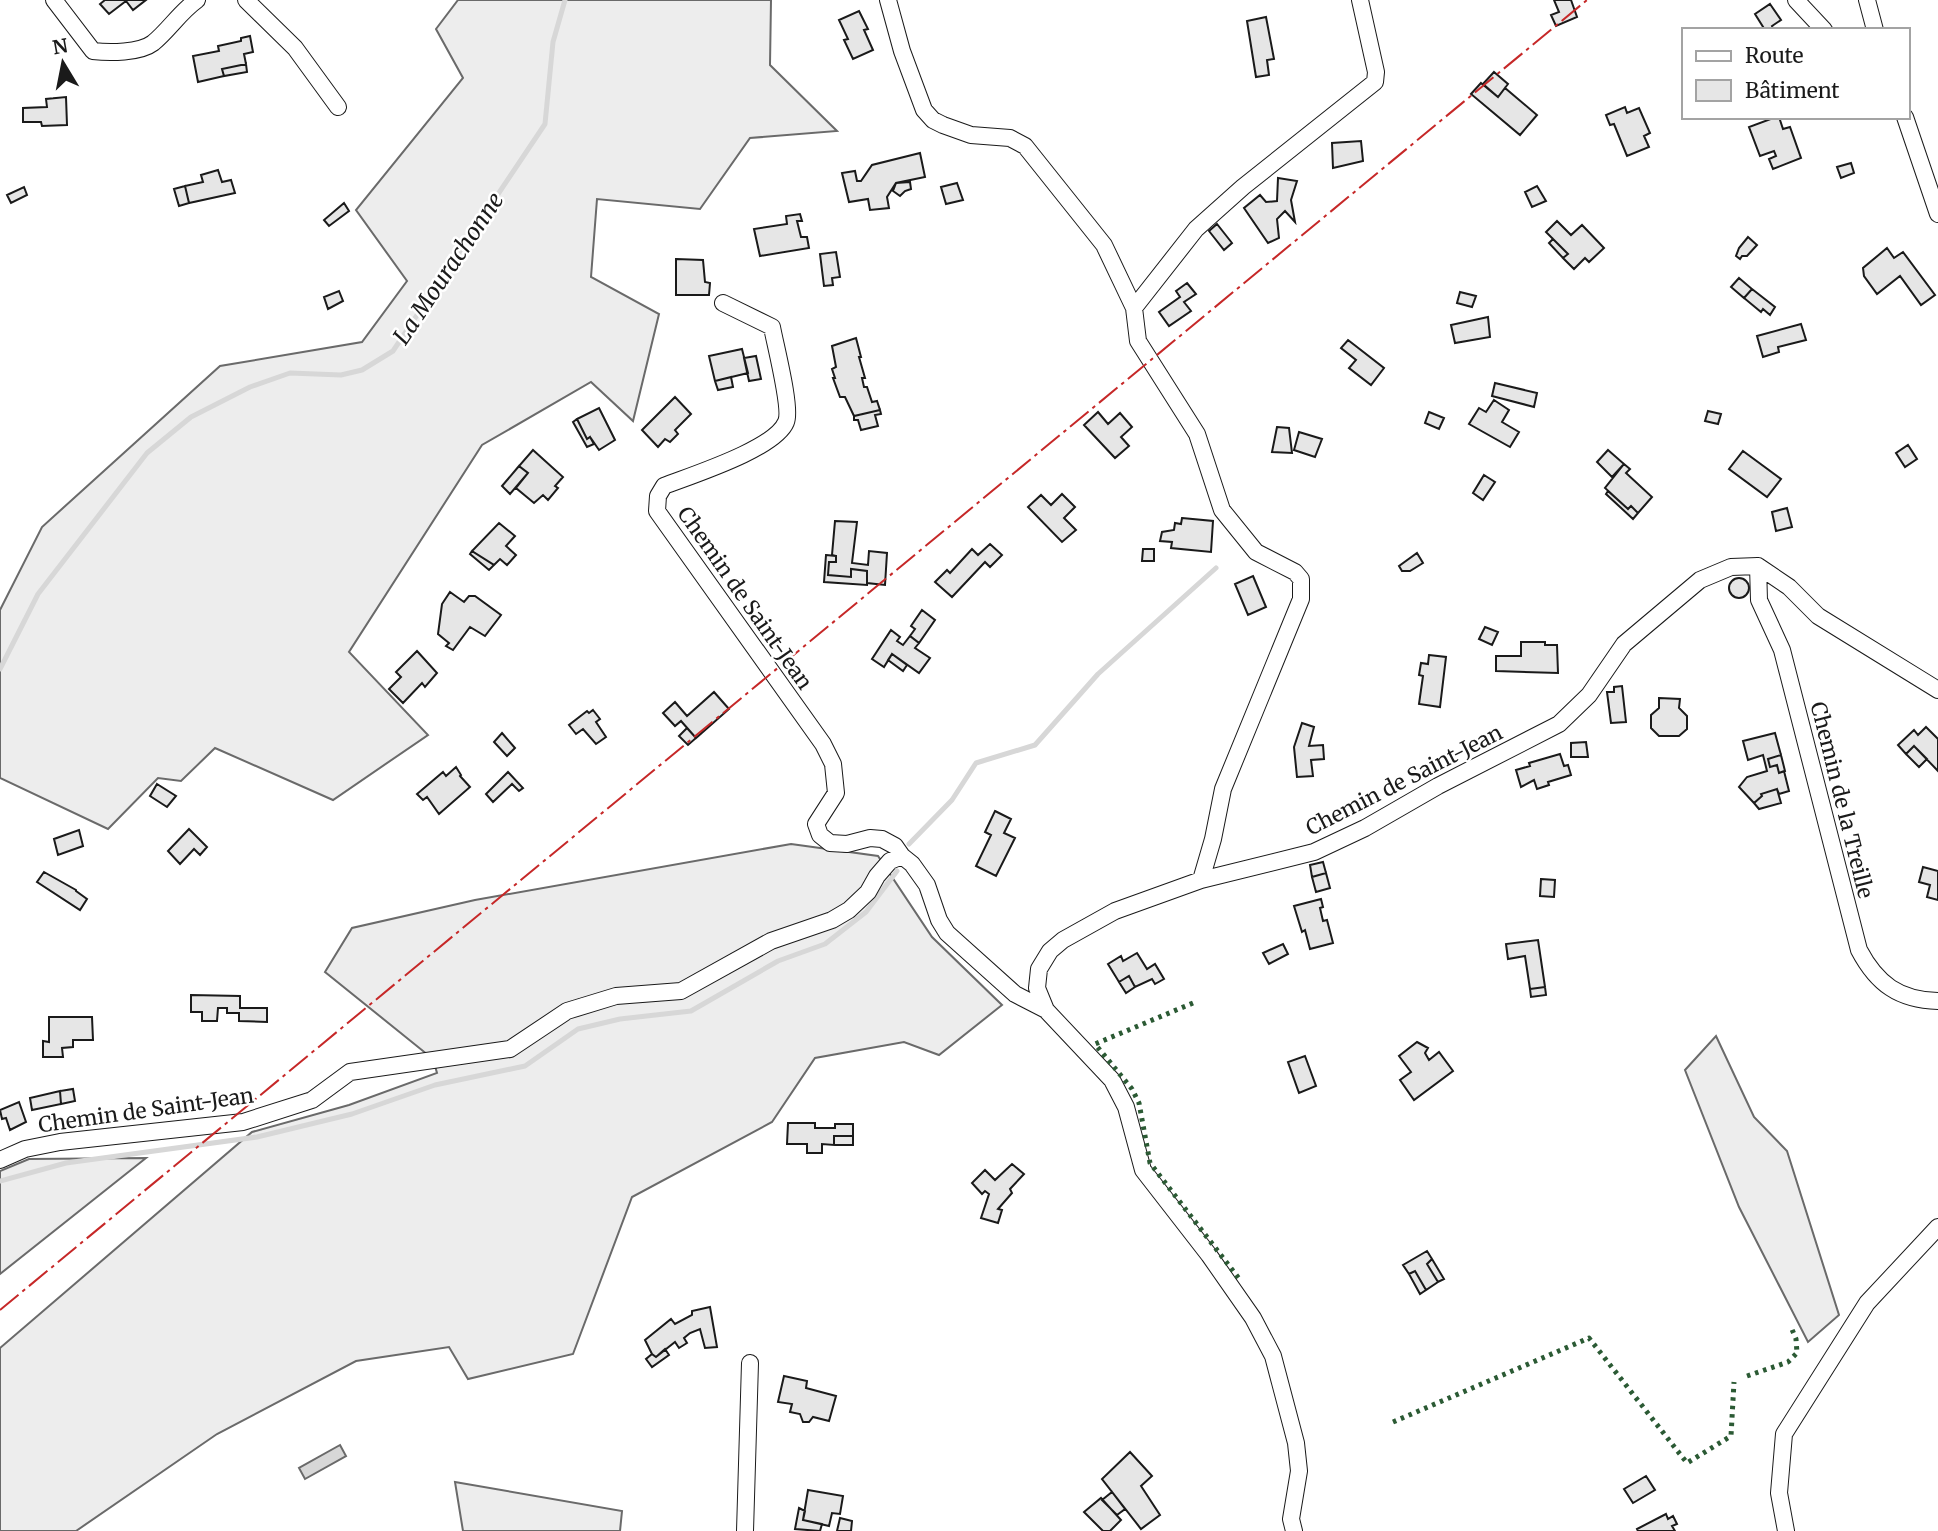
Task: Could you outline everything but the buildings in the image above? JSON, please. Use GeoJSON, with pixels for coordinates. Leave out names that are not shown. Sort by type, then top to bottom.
{"type":"FeatureCollection","features":[{"type":"Feature","properties":{"kind":"street"},"geometry":{"type":"LineString","coordinates":[[54,0],[93,51],[111,54],[150,45],[170,27],[183,10],[197,0]]}},
{"type":"Feature","properties":{"kind":"street"},"geometry":{"type":"LineString","coordinates":[[246,0],[295,48],[338,107]]}},
{"type":"Feature","properties":{"kind":"street"},"geometry":{"type":"LineString","coordinates":[[888,0],[902,51],[924,110],[933,120],[971,135],[1010,138],[1025,146],[1104,245],[1134,308],[1138,341],[1197,434],[1222,510],[1256,552],[1295,572],[1301,579],[1301,599],[1223,789],[1201,880]]}},
{"type":"Feature","properties":{"kind":"street"},"geometry":{"type":"LineString","coordinates":[[1134,308],[1196,229],[1242,187],[1375,82],[1376,72],[1360,0]]}},
{"type":"Feature","properties":{"kind":"street"},"geometry":{"type":"LineString","coordinates":[[1796,0],[1822,28]]}},
{"type":"Feature","properties":{"kind":"street"},"geometry":{"type":"LineString","coordinates":[[1867,0],[1874,28]]}},
{"type":"Feature","properties":{"kind":"street"},"geometry":{"type":"LineString","coordinates":[[1906,119],[1938,214]]}},
{"type":"Feature","properties":{"kind":"street","name":"Chemin de Saint-Jean"},"geometry":{"type":"LineString","coordinates":[[723,303],[772,327],[787,407],[787,422],[774,437],[757,449],[664,486],[658,496],[657,511],[823,744],[833,764],[836,793],[816,824],[820,835],[830,843],[847,844],[870,838],[882,839],[895,846],[902,856],[912,863],[927,885],[939,920],[947,933],[1015,994],[1046,1010]]}},
{"type":"Feature","properties":{"kind":"street"},"geometry":{"type":"LineString","coordinates":[[1758,566],[1789,587],[1818,616],[1938,690]]}},
{"type":"Feature","properties":{"kind":"street","name":"Chemin de Saint-Jean"},"geometry":{"type":"LineString","coordinates":[[1046,1010],[1037,988],[1039,969],[1050,951],[1063,940],[1115,911],[1201,880],[1314,852],[1365,828],[1438,786],[1559,724],[1589,695],[1625,644],[1700,580],[1731,567],[1758,566]]}},
{"type":"Feature","properties":{"kind":"street","name":"Chemin de la Treille"},"geometry":{"type":"LineString","coordinates":[[1758,566],[1759,600],[1783,650],[1859,950],[1874,974],[1888,986],[1907,997],[1938,1001]]}},
{"type":"Feature","properties":{"kind":"street","name":"Chemin de Saint-Jean"},"geometry":{"type":"LineString","coordinates":[[0,1160],[25,1149],[60,1142],[243,1122],[312,1100],[350,1072],[510,1049],[567,1011],[616,996],[681,991],[771,941],[832,920],[849,910],[868,892],[890,861],[902,856]]}},
{"type":"Feature","properties":{"kind":"street"},"geometry":{"type":"LineString","coordinates":[[1046,1010],[1116,1086],[1126,1107],[1143,1170],[1209,1255],[1253,1318],[1268,1346],[1276,1366],[1296,1443],[1299,1471],[1291,1516],[1294,1531]]}},
{"type":"Feature","properties":{"kind":"street"},"geometry":{"type":"LineString","coordinates":[[1786,1531],[1779,1493],[1784,1434],[1867,1303],[1938,1227]]}},
{"type":"Feature","properties":{"kind":"street"},"geometry":{"type":"LineString","coordinates":[[745,1531],[750,1363]]}},
{"type":"Feature","properties":{"kind":"shaded area"},"geometry":{"type":"Polygon","coordinates":[[[458,0],[771,0],[770,65],[837,131],[750,138],[700,209],[597,199],[591,277],[659,314],[633,421],[591,382],[482,445],[349,652],[428,735],[333,800],[215,748],[181,781],[158,778],[108,829],[0,778],[0,610],[42,527],[220,366],[362,342],[407,281],[356,210],[463,78],[436,29],[458,0]]]}},
{"type":"Feature","properties":{"kind":"shaded area"},"geometry":{"type":"Polygon","coordinates":[[[791,844],[878,856],[932,937],[1002,1005],[939,1055],[904,1042],[815,1058],[772,1122],[632,1197],[573,1354],[468,1379],[449,1347],[356,1361],[217,1434],[76,1531],[0,1531],[0,1348],[252,1132],[349,1105],[437,1073],[433,1059],[325,972],[352,928],[475,900],[791,844]]]}},
{"type":"Feature","properties":{"kind":"shaded area"},"geometry":{"type":"Polygon","coordinates":[[[1716,1036],[1754,1117],[1787,1151],[1839,1315],[1808,1342],[1739,1207],[1685,1070],[1716,1036]]]}},
{"type":"Feature","properties":{"kind":"shaded area"},"geometry":{"type":"Polygon","coordinates":[[[146,1158],[0,1274],[0,1171],[29,1159],[146,1158]]]}},
{"type":"Feature","properties":{"kind":"shaded area"},"geometry":{"type":"Polygon","coordinates":[[[340,1445],[346,1456],[305,1479],[299,1468],[340,1445]]]}},
{"type":"Feature","properties":{"kind":"shaded area"},"geometry":{"type":"Polygon","coordinates":[[[455,1482],[622,1511],[620,1531],[463,1531],[455,1482]]]}},
{"type":"Feature","properties":{"kind":"waterway","name":"La Mourachonne"},"geometry":{"type":"LineString","coordinates":[[0,669],[38,594],[147,453],[191,417],[250,387],[290,373],[341,375],[362,370],[393,351],[545,124],[553,42],[565,0]]}},
{"type":"Feature","properties":{"kind":"waterway"},"geometry":{"type":"LineString","coordinates":[[909,844],[952,800],[976,763],[1035,745],[1098,674],[1216,568]]}},
{"type":"Feature","properties":{"kind":"waterway"},"geometry":{"type":"LineString","coordinates":[[0,1181],[66,1163],[257,1137],[352,1114],[435,1085],[525,1066],[578,1029],[620,1019],[691,1011],[778,961],[825,944],[866,912],[897,871]]}},
{"type":"Feature","properties":{"kind":"hedge"},"geometry":{"type":"LineString","coordinates":[[1193,1003],[1095,1044],[1132,1089],[1139,1103],[1150,1163],[1240,1280]]}},
{"type":"Feature","properties":{"kind":"hedge"},"geometry":{"type":"LineString","coordinates":[[1747,1376],[1788,1362],[1797,1353],[1796,1339],[1791,1327]]}},
{"type":"Feature","properties":{"kind":"hedge"},"geometry":{"type":"LineString","coordinates":[[1393,1422],[1589,1338],[1687,1463],[1731,1436],[1734,1382]]}},
{"type":"Feature","properties":{"kind":"power"},"geometry":{"type":"LineString","coordinates":[[0,1310],[1587,0]]}}]}
